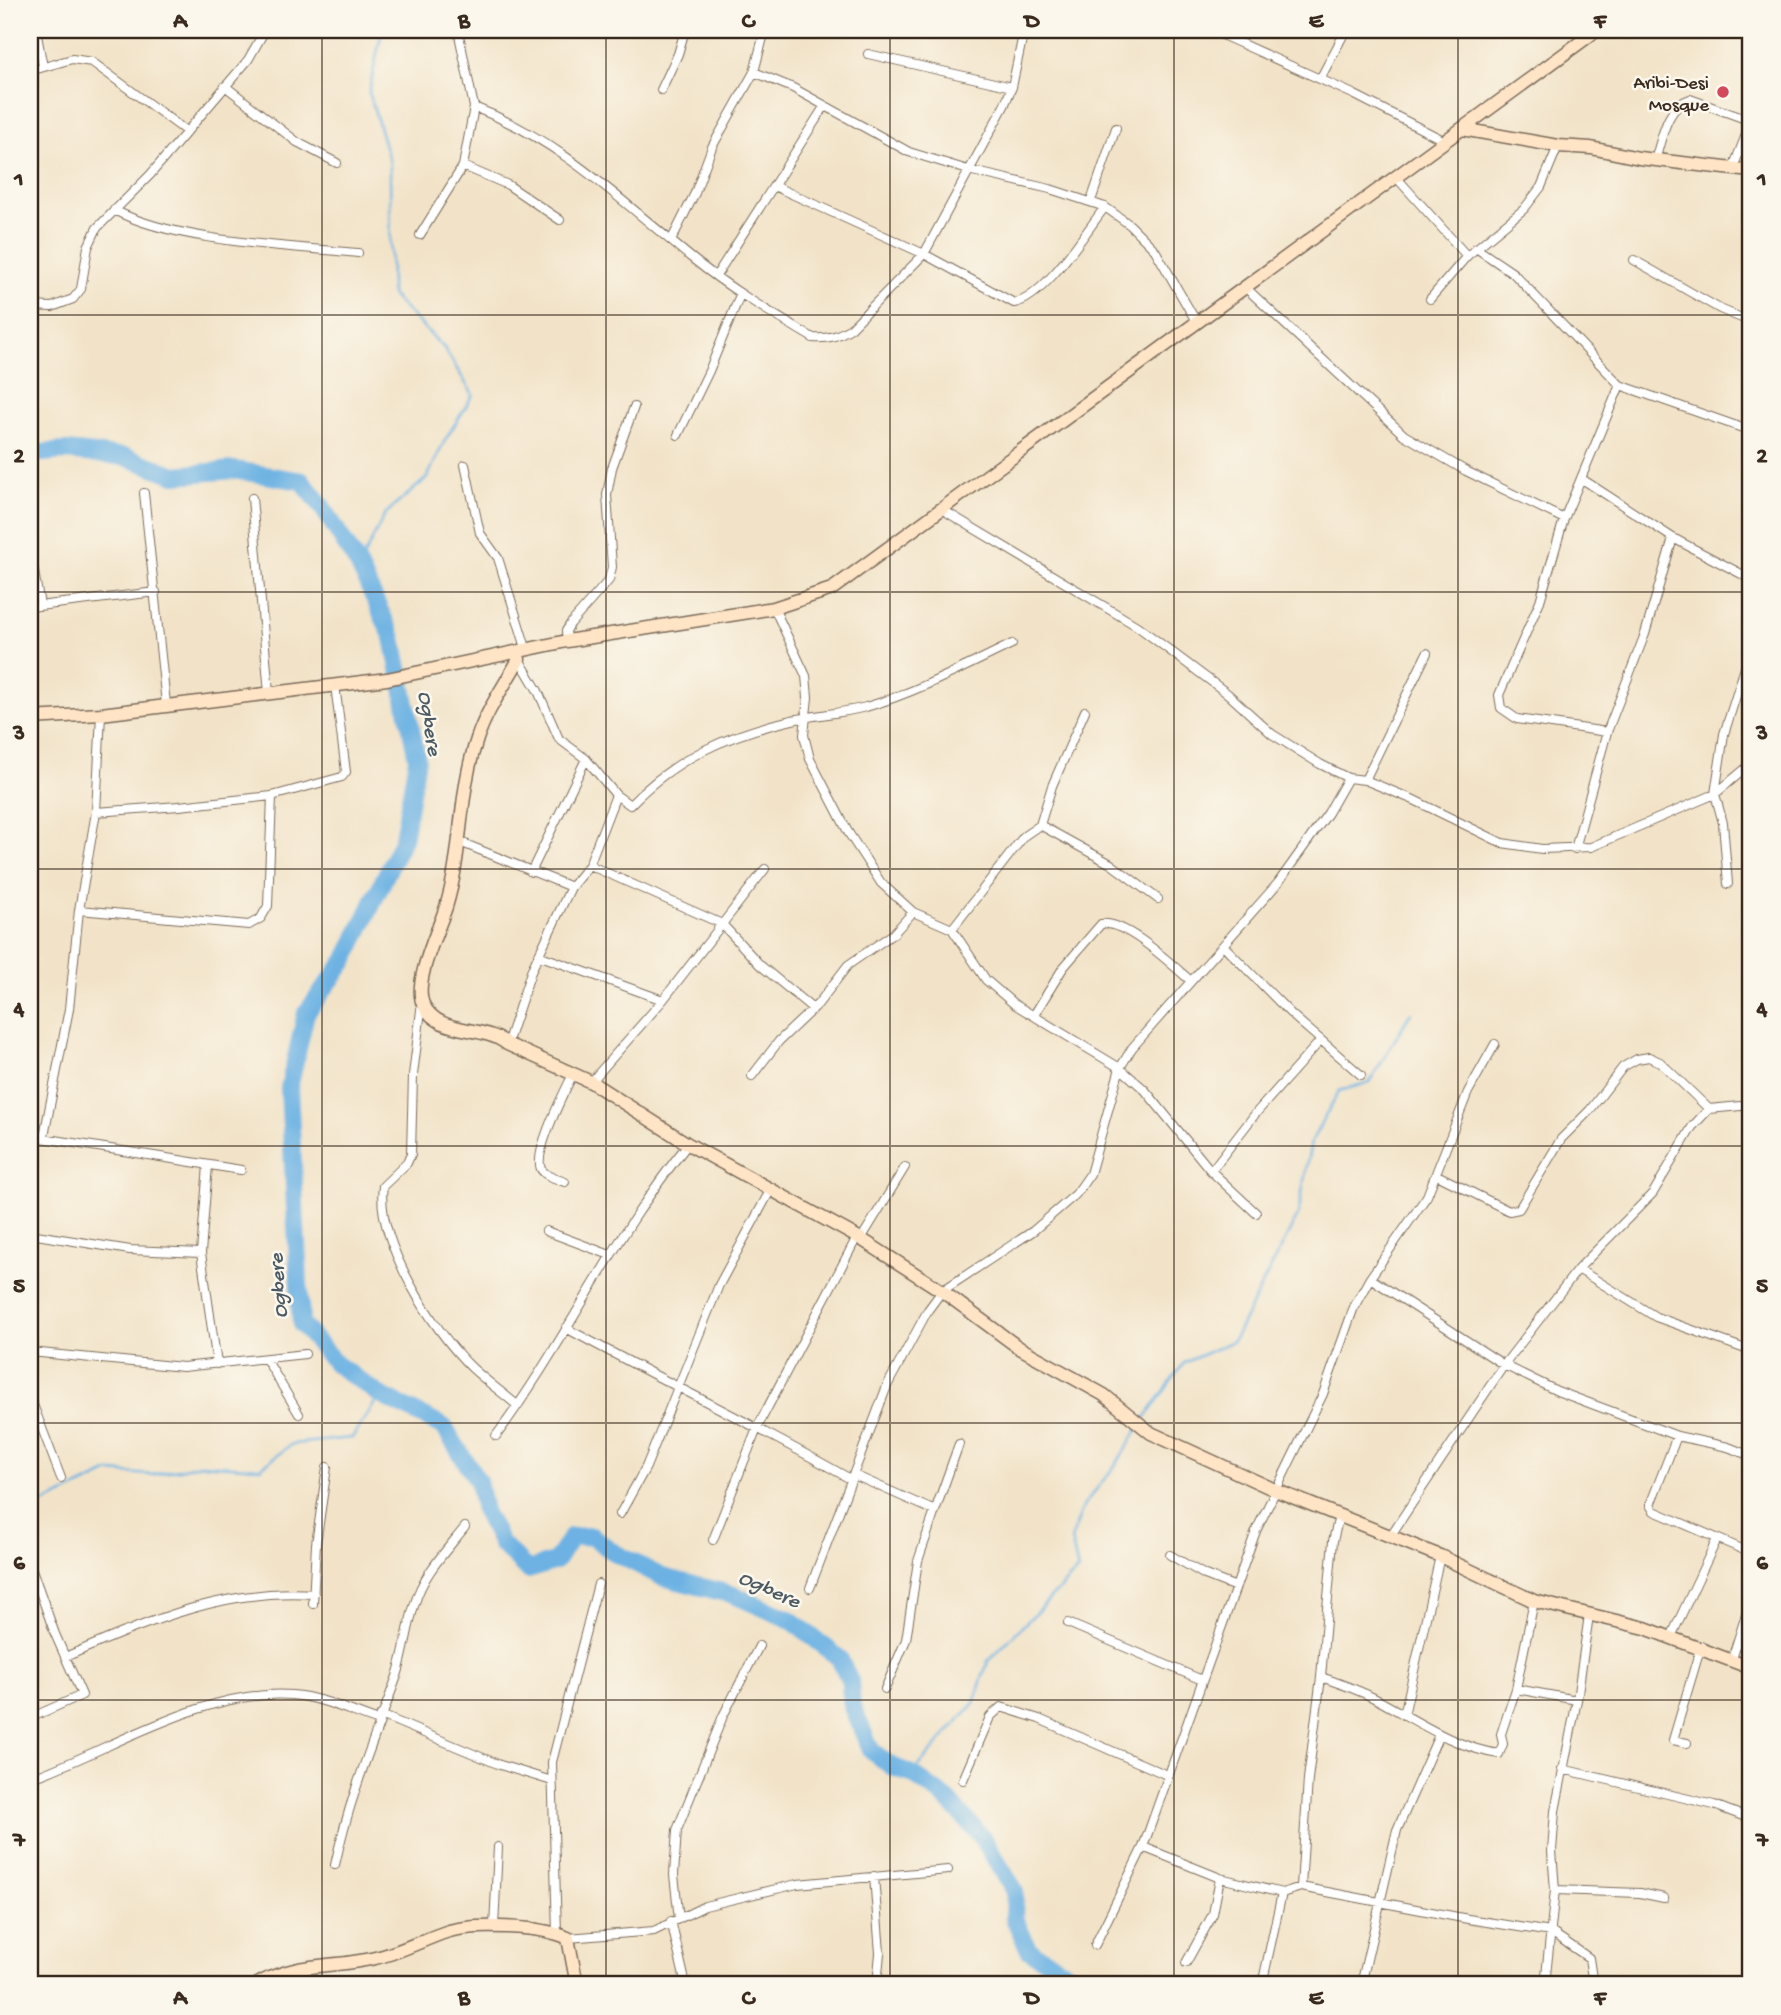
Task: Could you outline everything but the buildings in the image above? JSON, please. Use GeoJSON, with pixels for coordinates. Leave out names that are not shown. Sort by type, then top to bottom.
{"type":"FeatureCollection","features":[{"type":"Feature","properties":{"kind":"street"},"geometry":{"type":"LineString","coordinates":[[36,30],[43,66]]}},
{"type":"Feature","properties":{"kind":"street"},"geometry":{"type":"LineString","coordinates":[[30,306],[52,307],[73,299],[81,289],[91,238],[114,210],[150,175],[248,60],[265,30]]}},
{"type":"Feature","properties":{"kind":"street"},"geometry":{"type":"LineString","coordinates":[[420,235],[463,166],[474,107],[458,30]]}},
{"type":"Feature","properties":{"kind":"street"},"geometry":{"type":"LineString","coordinates":[[661,90],[678,54],[685,30]]}},
{"type":"Feature","properties":{"kind":"street"},"geometry":{"type":"LineString","coordinates":[[671,241],[695,194],[712,147],[754,72],[765,30]]}},
{"type":"Feature","properties":{"kind":"street"},"geometry":{"type":"LineString","coordinates":[[474,107],[516,123],[559,150],[740,295],[813,338],[826,339],[839,336],[851,327],[924,254],[968,170],[988,141],[1012,87],[1024,30]]}},
{"type":"Feature","properties":{"kind":"street"},"geometry":{"type":"LineString","coordinates":[[1211,30],[1320,79],[1445,141]]}},
{"type":"Feature","properties":{"kind":"street"},"geometry":{"type":"LineString","coordinates":[[1320,79],[1346,30]]}},
{"type":"Feature","properties":{"kind":"street"},"geometry":{"type":"LineString","coordinates":[[30,718],[101,714],[431,671],[521,654],[567,641],[774,608],[832,589],[1597,30]]}},
{"type":"Feature","properties":{"kind":"street"},"geometry":{"type":"LineString","coordinates":[[868,54],[1012,87]]}},
{"type":"Feature","properties":{"kind":"street"},"geometry":{"type":"LineString","coordinates":[[30,71],[72,59],[92,62],[186,131]]}},
{"type":"Feature","properties":{"kind":"street"},"geometry":{"type":"LineString","coordinates":[[754,72],[793,88],[909,152],[1105,207],[1130,225],[1155,250],[1197,323]]}},
{"type":"Feature","properties":{"kind":"street"},"geometry":{"type":"LineString","coordinates":[[225,86],[297,142],[337,163]]}},
{"type":"Feature","properties":{"kind":"street"},"geometry":{"type":"LineString","coordinates":[[1655,160],[1672,110],[1682,101],[1690,99],[1751,122],[1733,168]]}},
{"type":"Feature","properties":{"kind":"street"},"geometry":{"type":"LineString","coordinates":[[716,276],[824,107]]}},
{"type":"Feature","properties":{"kind":"street"},"geometry":{"type":"LineString","coordinates":[[1091,201],[1116,128]]}},
{"type":"Feature","properties":{"kind":"street"},"geometry":{"type":"LineString","coordinates":[[1462,129],[1655,160],[1751,171]]}},
{"type":"Feature","properties":{"kind":"street"},"geometry":{"type":"LineString","coordinates":[[1430,299],[1467,256],[1524,209],[1541,187],[1559,146]]}},
{"type":"Feature","properties":{"kind":"street"},"geometry":{"type":"LineString","coordinates":[[463,166],[508,186],[560,220]]}},
{"type":"Feature","properties":{"kind":"street"},"geometry":{"type":"LineString","coordinates":[[1396,177],[1467,256]]}},
{"type":"Feature","properties":{"kind":"street"},"geometry":{"type":"LineString","coordinates":[[775,186],[924,254],[1014,303],[1026,301],[1045,283],[1105,207]]}},
{"type":"Feature","properties":{"kind":"street"},"geometry":{"type":"LineString","coordinates":[[114,210],[146,225],[272,245],[358,253]]}},
{"type":"Feature","properties":{"kind":"street"},"geometry":{"type":"LineString","coordinates":[[1476,248],[1513,273],[1620,385],[1751,431]]}},
{"type":"Feature","properties":{"kind":"street"},"geometry":{"type":"LineString","coordinates":[[1634,260],[1720,309],[1751,322]]}},
{"type":"Feature","properties":{"kind":"street"},"geometry":{"type":"LineString","coordinates":[[1246,288],[1404,435],[1454,465],[1564,519]]}},
{"type":"Feature","properties":{"kind":"street"},"geometry":{"type":"LineString","coordinates":[[678,435],[709,371],[740,295]]}},
{"type":"Feature","properties":{"kind":"street"},"geometry":{"type":"LineString","coordinates":[[1607,732],[1517,719],[1501,708],[1499,695],[1539,601],[1564,519],[1620,385]]}},
{"type":"Feature","properties":{"kind":"street"},"geometry":{"type":"LineString","coordinates":[[567,641],[566,631],[571,623],[609,580],[612,567],[607,495],[612,468],[634,407]]}},
{"type":"Feature","properties":{"kind":"street"},"geometry":{"type":"LineString","coordinates":[[465,465],[477,525],[498,558],[521,654],[559,739],[586,760],[616,795],[630,805],[656,778],[710,745],[807,718],[864,707],[929,685],[1012,644]]}},
{"type":"Feature","properties":{"kind":"street"},"geometry":{"type":"LineString","coordinates":[[1582,479],[1673,538],[1751,579]]}},
{"type":"Feature","properties":{"kind":"street"},"geometry":{"type":"LineString","coordinates":[[144,493],[166,704]]}},
{"type":"Feature","properties":{"kind":"street"},"geometry":{"type":"LineString","coordinates":[[252,498],[269,693]]}},
{"type":"Feature","properties":{"kind":"street"},"geometry":{"type":"LineString","coordinates":[[943,510],[1137,626],[1228,694],[1272,734],[1348,778],[1365,780],[1469,824],[1502,843],[1519,847],[1575,849],[1604,843],[1715,794],[1751,764]]}},
{"type":"Feature","properties":{"kind":"street"},"geometry":{"type":"LineString","coordinates":[[1575,849],[1607,732],[1644,634],[1673,538]]}},
{"type":"Feature","properties":{"kind":"street"},"geometry":{"type":"LineString","coordinates":[[30,550],[40,606]]}},
{"type":"Feature","properties":{"kind":"street"},"geometry":{"type":"LineString","coordinates":[[30,607],[156,592]]}},
{"type":"Feature","properties":{"kind":"street"},"geometry":{"type":"LineString","coordinates":[[774,608],[804,667],[808,697],[804,736],[810,759],[848,832],[881,883],[913,912],[952,929],[986,980],[1014,1004],[1120,1068],[1145,1090],[1211,1171],[1255,1213]]}},
{"type":"Feature","properties":{"kind":"street"},"geometry":{"type":"LineString","coordinates":[[1728,884],[1723,824],[1715,794],[1724,734],[1751,649]]}},
{"type":"Feature","properties":{"kind":"street"},"geometry":{"type":"LineString","coordinates":[[1365,780],[1427,653]]}},
{"type":"Feature","properties":{"kind":"street"},"geometry":{"type":"LineString","coordinates":[[518,1406],[472,1368],[427,1310],[407,1276],[387,1225],[383,1186],[407,1163],[411,1154],[413,1074],[422,1002],[421,980],[451,891],[460,842],[464,792],[477,738],[521,654]]}},
{"type":"Feature","properties":{"kind":"street"},"geometry":{"type":"LineString","coordinates":[[96,811],[179,807],[272,796],[344,775],[335,685]]}},
{"type":"Feature","properties":{"kind":"street"},"geometry":{"type":"LineString","coordinates":[[952,929],[1024,836],[1040,825],[1052,786],[1085,711]]}},
{"type":"Feature","properties":{"kind":"street"},"geometry":{"type":"LineString","coordinates":[[44,1136],[69,1009],[79,910],[96,811],[101,714]]}},
{"type":"Feature","properties":{"kind":"street"},"geometry":{"type":"LineString","coordinates":[[531,872],[586,760]]}},
{"type":"Feature","properties":{"kind":"street"},"geometry":{"type":"LineString","coordinates":[[810,1588],[887,1386],[928,1310],[942,1291],[1034,1231],[1076,1194],[1090,1174],[1120,1068],[1147,1028],[1224,947],[1306,846],[1348,778]]}},
{"type":"Feature","properties":{"kind":"street"},"geometry":{"type":"LineString","coordinates":[[507,1044],[538,955],[571,887],[589,865],[616,795]]}},
{"type":"Feature","properties":{"kind":"street"},"geometry":{"type":"LineString","coordinates":[[79,910],[249,925],[261,918],[268,906],[272,796]]}},
{"type":"Feature","properties":{"kind":"street"},"geometry":{"type":"LineString","coordinates":[[1040,825],[1111,864],[1158,899]]}},
{"type":"Feature","properties":{"kind":"street"},"geometry":{"type":"LineString","coordinates":[[460,842],[571,887]]}},
{"type":"Feature","properties":{"kind":"street"},"geometry":{"type":"LineString","coordinates":[[589,865],[722,924],[760,965],[813,1009]]}},
{"type":"Feature","properties":{"kind":"street"},"geometry":{"type":"LineString","coordinates":[[591,1082],[663,999],[765,869]]}},
{"type":"Feature","properties":{"kind":"street"},"geometry":{"type":"LineString","coordinates":[[752,1076],[779,1041],[813,1009],[848,965],[893,934],[913,912]]}},
{"type":"Feature","properties":{"kind":"street"},"geometry":{"type":"LineString","coordinates":[[1034,1015],[1063,968],[1101,924],[1118,926],[1191,981]]}},
{"type":"Feature","properties":{"kind":"street"},"geometry":{"type":"LineString","coordinates":[[1224,947],[1321,1040],[1362,1075]]}},
{"type":"Feature","properties":{"kind":"street"},"geometry":{"type":"LineString","coordinates":[[538,955],[663,999]]}},
{"type":"Feature","properties":{"kind":"street"},"geometry":{"type":"LineString","coordinates":[[422,1002],[438,1021],[499,1037],[507,1044],[591,1082],[688,1144],[859,1238],[942,1291],[1018,1347],[1104,1395],[1151,1433],[1275,1490],[1440,1556],[1534,1601],[1701,1646],[1751,1668]]}},
{"type":"Feature","properties":{"kind":"street"},"geometry":{"type":"LineString","coordinates":[[1211,1171],[1256,1113],[1321,1040]]}},
{"type":"Feature","properties":{"kind":"street"},"geometry":{"type":"LineString","coordinates":[[1096,1945],[1143,1847],[1236,1587],[1275,1490],[1323,1394],[1354,1307],[1370,1278],[1427,1196],[1468,1092],[1495,1044]]}},
{"type":"Feature","properties":{"kind":"street"},"geometry":{"type":"LineString","coordinates":[[1437,1175],[1509,1211],[1519,1209],[1544,1163],[1561,1139],[1590,1110],[1623,1067],[1637,1059],[1649,1057],[1660,1062],[1709,1109]]}},
{"type":"Feature","properties":{"kind":"street"},"geometry":{"type":"LineString","coordinates":[[565,1182],[548,1175],[541,1168],[540,1160],[548,1128],[573,1074]]}},
{"type":"Feature","properties":{"kind":"street"},"geometry":{"type":"LineString","coordinates":[[1391,1535],[1504,1365],[1578,1269],[1653,1193],[1692,1127],[1709,1109],[1751,1105]]}},
{"type":"Feature","properties":{"kind":"street"},"geometry":{"type":"LineString","coordinates":[[30,1136],[44,1136],[241,1170]]}},
{"type":"Feature","properties":{"kind":"street"},"geometry":{"type":"LineString","coordinates":[[496,1436],[518,1406],[650,1191],[688,1144]]}},
{"type":"Feature","properties":{"kind":"street"},"geometry":{"type":"LineString","coordinates":[[208,1165],[201,1253],[217,1364]]}},
{"type":"Feature","properties":{"kind":"street"},"geometry":{"type":"LineString","coordinates":[[713,1540],[758,1426],[859,1238],[905,1167]]}},
{"type":"Feature","properties":{"kind":"street"},"geometry":{"type":"LineString","coordinates":[[620,1514],[646,1467],[679,1390],[714,1294],[771,1189]]}},
{"type":"Feature","properties":{"kind":"street"},"geometry":{"type":"LineString","coordinates":[[546,1231],[610,1255]]}},
{"type":"Feature","properties":{"kind":"street"},"geometry":{"type":"LineString","coordinates":[[30,1234],[130,1250],[201,1253]]}},
{"type":"Feature","properties":{"kind":"street"},"geometry":{"type":"LineString","coordinates":[[1578,1269],[1657,1317],[1751,1351]]}},
{"type":"Feature","properties":{"kind":"street"},"geometry":{"type":"LineString","coordinates":[[1370,1278],[1504,1365],[1557,1391],[1677,1436],[1728,1447],[1751,1456]]}},
{"type":"Feature","properties":{"kind":"street"},"geometry":{"type":"LineString","coordinates":[[566,1328],[679,1390],[758,1426],[853,1477],[935,1511]]}},
{"type":"Feature","properties":{"kind":"street"},"geometry":{"type":"LineString","coordinates":[[30,1352],[163,1366],[217,1364],[305,1354]]}},
{"type":"Feature","properties":{"kind":"street"},"geometry":{"type":"LineString","coordinates":[[266,1359],[299,1414]]}},
{"type":"Feature","properties":{"kind":"street"},"geometry":{"type":"LineString","coordinates":[[30,1397],[61,1478]]}},
{"type":"Feature","properties":{"kind":"street"},"geometry":{"type":"LineString","coordinates":[[1677,1436],[1650,1505],[1659,1514],[1751,1553]]}},
{"type":"Feature","properties":{"kind":"street"},"geometry":{"type":"LineString","coordinates":[[885,1689],[906,1640],[918,1561],[959,1444]]}},
{"type":"Feature","properties":{"kind":"street"},"geometry":{"type":"LineString","coordinates":[[313,1604],[316,1544],[327,1467]]}},
{"type":"Feature","properties":{"kind":"street"},"geometry":{"type":"LineString","coordinates":[[1301,1887],[1308,1779],[1321,1677],[1333,1541],[1339,1516]]}},
{"type":"Feature","properties":{"kind":"street"},"geometry":{"type":"LineString","coordinates":[[335,1865],[346,1815],[400,1664],[415,1601],[428,1576],[464,1527]]}},
{"type":"Feature","properties":{"kind":"street"},"geometry":{"type":"LineString","coordinates":[[1671,1637],[1717,1539]]}},
{"type":"Feature","properties":{"kind":"street"},"geometry":{"type":"LineString","coordinates":[[1170,1555],[1205,1575],[1236,1587]]}},
{"type":"Feature","properties":{"kind":"street"},"geometry":{"type":"LineString","coordinates":[[1404,1715],[1440,1556]]}},
{"type":"Feature","properties":{"kind":"street"},"geometry":{"type":"LineString","coordinates":[[30,1564],[82,1695],[30,1718]]}},
{"type":"Feature","properties":{"kind":"street"},"geometry":{"type":"LineString","coordinates":[[577,1985],[562,1935],[552,1781],[555,1741],[598,1584]]}},
{"type":"Feature","properties":{"kind":"street"},"geometry":{"type":"LineString","coordinates":[[65,1657],[175,1612],[240,1597],[314,1594]]}},
{"type":"Feature","properties":{"kind":"street"},"geometry":{"type":"LineString","coordinates":[[1731,1659],[1751,1599]]}},
{"type":"Feature","properties":{"kind":"street"},"geometry":{"type":"LineString","coordinates":[[1321,1677],[1369,1695],[1438,1735],[1484,1752],[1499,1754],[1503,1744],[1501,1734],[1516,1689],[1534,1601]]}},
{"type":"Feature","properties":{"kind":"street"},"geometry":{"type":"LineString","coordinates":[[1545,1985],[1555,1890],[1552,1851],[1562,1769],[1577,1700],[1589,1615]]}},
{"type":"Feature","properties":{"kind":"street"},"geometry":{"type":"LineString","coordinates":[[1068,1623],[1202,1680]]}},
{"type":"Feature","properties":{"kind":"street"},"geometry":{"type":"LineString","coordinates":[[686,1985],[675,1920],[677,1830],[723,1716],[759,1646]]}},
{"type":"Feature","properties":{"kind":"street"},"geometry":{"type":"LineString","coordinates":[[1687,1743],[1672,1740],[1701,1646]]}},
{"type":"Feature","properties":{"kind":"street"},"geometry":{"type":"LineString","coordinates":[[1516,1689],[1577,1700]]}},
{"type":"Feature","properties":{"kind":"street"},"geometry":{"type":"LineString","coordinates":[[30,1779],[82,1760],[186,1712],[220,1701],[290,1695],[316,1699],[380,1718],[500,1765],[552,1781]]}},
{"type":"Feature","properties":{"kind":"street"},"geometry":{"type":"LineString","coordinates":[[962,1780],[990,1717],[1001,1707],[1039,1719],[1167,1775]]}},
{"type":"Feature","properties":{"kind":"street"},"geometry":{"type":"LineString","coordinates":[[1361,1985],[1397,1830],[1438,1735]]}},
{"type":"Feature","properties":{"kind":"street"},"geometry":{"type":"LineString","coordinates":[[1562,1769],[1714,1805],[1751,1819]]}},
{"type":"Feature","properties":{"kind":"street"},"geometry":{"type":"LineString","coordinates":[[494,1927],[498,1847]]}},
{"type":"Feature","properties":{"kind":"street"},"geometry":{"type":"LineString","coordinates":[[1143,1847],[1220,1878],[1282,1893],[1301,1887],[1551,1932],[1589,1958],[1593,1985]]}},
{"type":"Feature","properties":{"kind":"street"},"geometry":{"type":"LineString","coordinates":[[256,1985],[285,1970],[372,1959],[449,1931],[494,1927],[562,1935],[654,1931],[705,1906],[797,1884],[948,1870]]}},
{"type":"Feature","properties":{"kind":"street"},"geometry":{"type":"LineString","coordinates":[[874,1876],[880,1953],[877,1985]]}},
{"type":"Feature","properties":{"kind":"street"},"geometry":{"type":"LineString","coordinates":[[1186,1963],[1213,1914],[1220,1878]]}},
{"type":"Feature","properties":{"kind":"street"},"geometry":{"type":"LineString","coordinates":[[1555,1890],[1640,1893],[1664,1898]]}},
{"type":"Feature","properties":{"kind":"street"},"geometry":{"type":"LineString","coordinates":[[1262,1985],[1282,1893]]}},
{"type":"Feature","properties":{"kind":"street"},"geometry":{"type":"LineString","coordinates":[[1740,1985],[1751,1971]]}},
{"type":"Feature","properties":{"kind":"waterway"},"geometry":{"type":"LineString","coordinates":[[359,566],[385,514],[427,478],[444,442],[473,395],[444,348],[391,295],[390,163],[369,92],[382,30]]}},
{"type":"Feature","properties":{"kind":"waterway","name":"Ogbere"},"geometry":{"type":"LineString","coordinates":[[30,454],[65,451],[126,457],[175,475],[234,470],[302,481],[321,505],[359,566],[393,638],[417,759],[403,839],[345,961],[306,1013],[289,1088],[301,1324],[336,1364],[380,1395],[444,1427],[478,1481],[484,1511],[501,1544],[528,1570],[556,1561],[571,1537],[592,1536],[613,1552],[662,1577],[734,1595],[791,1620],[839,1658],[850,1681],[852,1707],[871,1750],[891,1766],[912,1774],[948,1800],[981,1836],[1015,1891],[1014,1918],[1029,1950],[1087,1985]]}},
{"type":"Feature","properties":{"kind":"waterway"},"geometry":{"type":"LineString","coordinates":[[1143,1421],[1184,1363],[1233,1341],[1298,1215],[1311,1142],[1339,1091],[1370,1082],[1411,1012]]}},
{"type":"Feature","properties":{"kind":"waterway"},"geometry":{"type":"LineString","coordinates":[[30,1510],[110,1472],[152,1475],[201,1464],[260,1468],[292,1444],[352,1438],[380,1395]]}},
{"type":"Feature","properties":{"kind":"waterway"},"geometry":{"type":"LineString","coordinates":[[912,1774],[974,1703],[988,1661],[1078,1570],[1071,1539],[1084,1505],[1117,1463],[1138,1429]]}},
{"type":"Feature","properties":{"kind":"place","name":"Aribi-Desi Mosque"},"geometry":{"type":"Point","coordinates":[1723,92]}}]}
